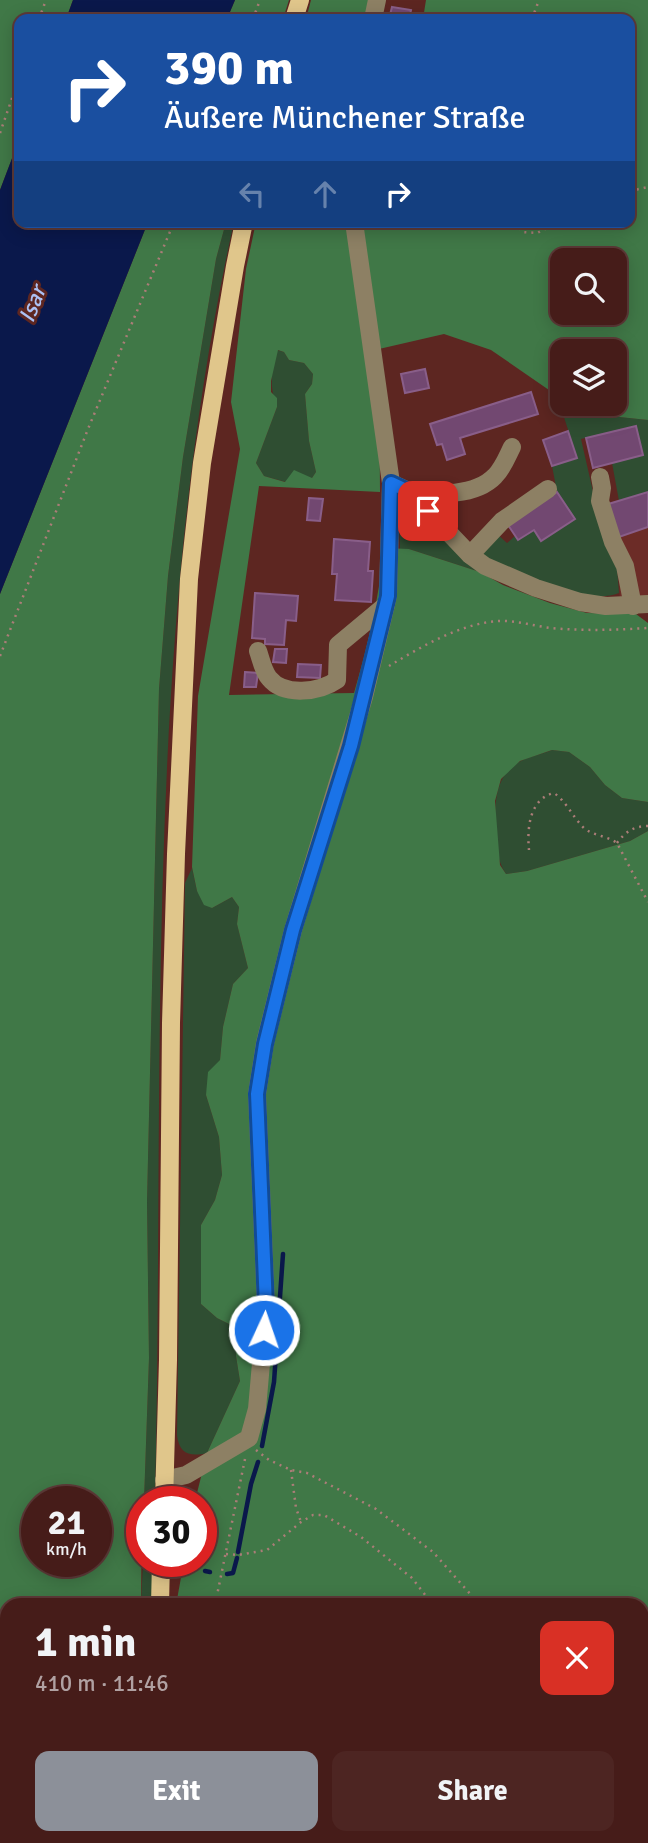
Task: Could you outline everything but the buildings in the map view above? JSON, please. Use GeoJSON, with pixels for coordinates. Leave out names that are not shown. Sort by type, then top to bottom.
{"type":"FeatureCollection","features":[{"type":"Feature","properties":{"kind":"main road"},"geometry":{"type":"LineString","coordinates":[[164,1486],[168,1333],[169,1074],[177,813],[189,579],[202,463],[243,228]]}},
{"type":"Feature","properties":{"kind":"main road"},"geometry":{"type":"LineString","coordinates":[[160,1598],[161,1577]]}},
{"type":"Feature","properties":{"kind":"street"},"geometry":{"type":"LineString","coordinates":[[164,1480],[186,1475],[249,1438],[257,1409],[266,1306],[257,1094],[263,1056],[293,930],[351,746],[388,596],[391,483],[356,228]]}},
{"type":"Feature","properties":{"kind":"street"},"geometry":{"type":"LineString","coordinates":[[391,483],[410,492],[434,494],[483,486],[502,468],[512,447]]}},
{"type":"Feature","properties":{"kind":"street"},"geometry":{"type":"LineString","coordinates":[[410,492],[470,555],[485,566],[559,597],[606,606],[641,605],[613,542],[600,502],[600,477]]}},
{"type":"Feature","properties":{"kind":"street"},"geometry":{"type":"LineString","coordinates":[[470,555],[502,521],[548,489]]}},
{"type":"Feature","properties":{"kind":"street"},"geometry":{"type":"LineString","coordinates":[[258,651],[268,677],[281,688],[326,688],[337,680],[338,645],[386,605]]}},
{"type":"Feature","properties":{"kind":"path"},"geometry":{"type":"LineString","coordinates":[[0,133],[14,92]]}},
{"type":"Feature","properties":{"kind":"path"},"geometry":{"type":"LineString","coordinates":[[0,656],[88,429],[172,228]]}},
{"type":"Feature","properties":{"kind":"path"},"geometry":{"type":"LineString","coordinates":[[520,228],[522,232],[537,233],[547,228]]}},
{"type":"Feature","properties":{"kind":"path"},"geometry":{"type":"LineString","coordinates":[[371,666],[389,666],[416,649],[439,639],[471,627],[499,621],[589,631],[648,628]]}},
{"type":"Feature","properties":{"kind":"path"},"geometry":{"type":"LineString","coordinates":[[529,850],[530,816],[537,803],[546,795],[554,793],[561,797],[574,818],[588,831],[610,838],[617,844],[648,902]]}},
{"type":"Feature","properties":{"kind":"path"},"geometry":{"type":"LineString","coordinates":[[617,844],[624,834],[638,826],[648,827]]}},
{"type":"Feature","properties":{"kind":"path"},"geometry":{"type":"LineString","coordinates":[[249,1438],[257,1451],[269,1460],[291,1470],[307,1473],[376,1509],[433,1552],[474,1598]]}},
{"type":"Feature","properties":{"kind":"path"},"geometry":{"type":"LineString","coordinates":[[217,1598],[249,1438]]}},
{"type":"Feature","properties":{"kind":"path"},"geometry":{"type":"LineString","coordinates":[[291,1470],[296,1508],[301,1521]]}},
{"type":"Feature","properties":{"kind":"path"},"geometry":{"type":"LineString","coordinates":[[226,1554],[239,1555],[267,1550],[301,1521],[313,1515],[324,1515],[343,1525],[412,1578],[428,1598]]}},
{"type":"Feature","properties":{"kind":"shaded area"},"geometry":{"type":"Polygon","coordinates":[[[648,492],[648,601],[620,605],[619,581],[605,505],[648,492]]]}},
{"type":"Feature","properties":{"kind":"green space"},"geometry":{"type":"Polygon","coordinates":[[[0,0],[73,0],[68,14],[14,14],[14,153],[0,190],[0,0]]]}},
{"type":"Feature","properties":{"kind":"green space"},"geometry":{"type":"Polygon","coordinates":[[[235,0],[289,0],[285,14],[229,14],[235,0]]]}},
{"type":"Feature","properties":{"kind":"green space"},"geometry":{"type":"Polygon","coordinates":[[[311,0],[382,0],[379,14],[307,14],[311,0]]]}},
{"type":"Feature","properties":{"kind":"green space"},"geometry":{"type":"Polygon","coordinates":[[[426,0],[648,0],[648,420],[610,416],[627,416],[627,339],[550,339],[550,391],[491,350],[444,334],[379,349],[380,492],[259,486],[229,695],[354,693],[372,621],[384,548],[409,549],[480,572],[503,585],[550,603],[587,613],[636,614],[648,623],[648,802],[622,798],[605,785],[590,767],[569,752],[552,750],[520,761],[501,779],[495,801],[500,865],[506,874],[527,871],[630,841],[648,831],[648,1598],[177,1598],[181,1577],[217,1577],[217,1486],[199,1486],[207,1453],[240,1381],[236,1356],[237,1328],[217,1318],[201,1304],[201,1225],[215,1200],[222,1175],[219,1137],[206,1095],[208,1072],[220,1060],[223,1027],[233,984],[248,968],[237,924],[239,907],[232,897],[212,908],[204,905],[197,891],[192,867],[198,696],[240,449],[231,402],[246,269],[255,228],[635,228],[635,14],[424,14],[426,0]],[[278,350],[271,381],[271,392],[277,398],[277,407],[256,463],[264,476],[285,482],[294,470],[312,478],[316,472],[309,441],[305,394],[312,384],[313,374],[304,363],[289,360],[284,352],[278,350]]]}},
{"type":"Feature","properties":{"kind":"green space"},"geometry":{"type":"Polygon","coordinates":[[[146,228],[224,228],[216,259],[183,457],[168,576],[159,689],[147,1202],[149,1358],[145,1486],[126,1486],[126,1577],[141,1577],[141,1598],[0,1598],[0,594],[146,228]]]}},
{"type":"Feature","properties":{"kind":"green space"},"geometry":{"type":"Polygon","coordinates":[[[224,228],[233,228],[204,380],[184,539],[171,698],[163,859],[155,1486],[145,1486],[149,1358],[147,1202],[159,689],[168,576],[183,457],[216,259],[224,228]]]}},
{"type":"Feature","properties":{"kind":"green space"},"geometry":{"type":"Polygon","coordinates":[[[277,350],[284,352],[289,360],[304,363],[313,374],[312,384],[305,394],[309,441],[316,472],[312,478],[286,482],[264,476],[256,463],[277,407],[272,379],[277,350]]]}},
{"type":"Feature","properties":{"kind":"green space"},"geometry":{"type":"Polygon","coordinates":[[[564,416],[610,416],[648,420],[648,492],[619,501],[612,463],[643,455],[636,426],[581,439],[597,509],[617,567],[619,593],[605,596],[571,592],[484,561],[480,552],[496,533],[507,543],[515,536],[519,540],[534,530],[542,541],[575,519],[557,492],[552,466],[577,457],[564,416]]]}},
{"type":"Feature","properties":{"kind":"green space"},"geometry":{"type":"Polygon","coordinates":[[[414,505],[480,572],[409,549],[400,550],[399,512],[403,506],[414,505]]]}},
{"type":"Feature","properties":{"kind":"green space"},"geometry":{"type":"Polygon","coordinates":[[[552,750],[569,752],[590,767],[605,785],[622,798],[648,802],[648,831],[630,841],[527,871],[506,874],[498,854],[495,822],[501,782],[505,774],[521,761],[552,750]]]}},
{"type":"Feature","properties":{"kind":"green space"},"geometry":{"type":"Polygon","coordinates":[[[192,868],[197,891],[212,908],[232,897],[239,907],[237,924],[248,968],[233,984],[223,1027],[220,1060],[206,1095],[219,1137],[222,1175],[215,1200],[201,1225],[201,1304],[217,1318],[237,1328],[236,1356],[240,1381],[207,1453],[195,1455],[183,1450],[177,1435],[185,883],[192,868]]]}},
{"type":"Feature","properties":{"kind":"green space"},"geometry":{"type":"Polygon","coordinates":[[[142,1577],[154,1577],[154,1598],[141,1598],[142,1577]]]}},
{"type":"Feature","properties":{"kind":"water"},"geometry":{"type":"Polygon","coordinates":[[[73,0],[235,0],[229,14],[68,14],[73,0]]]}},
{"type":"Feature","properties":{"kind":"water","name":"Isar"},"geometry":{"type":"Polygon","coordinates":[[[14,153],[14,228],[146,228],[0,594],[0,190],[14,153]]]}},
{"type":"Feature","properties":{"kind":"waterway"},"geometry":{"type":"LineString","coordinates":[[262,1446],[274,1382],[283,1254]]}},
{"type":"Feature","properties":{"kind":"waterway"},"geometry":{"type":"LineString","coordinates":[[238,1552],[258,1462]]}},
{"type":"Feature","properties":{"kind":"waterway"},"geometry":{"type":"LineString","coordinates":[[227,1574],[233,1573],[237,1558]]}},
{"type":"Feature","properties":{"kind":"route"},"geometry":{"type":"LineString","coordinates":[[264,1330],[266,1306],[257,1094],[265,1044],[293,930],[351,746],[388,596],[391,483],[410,492],[428,511]]}}]}
